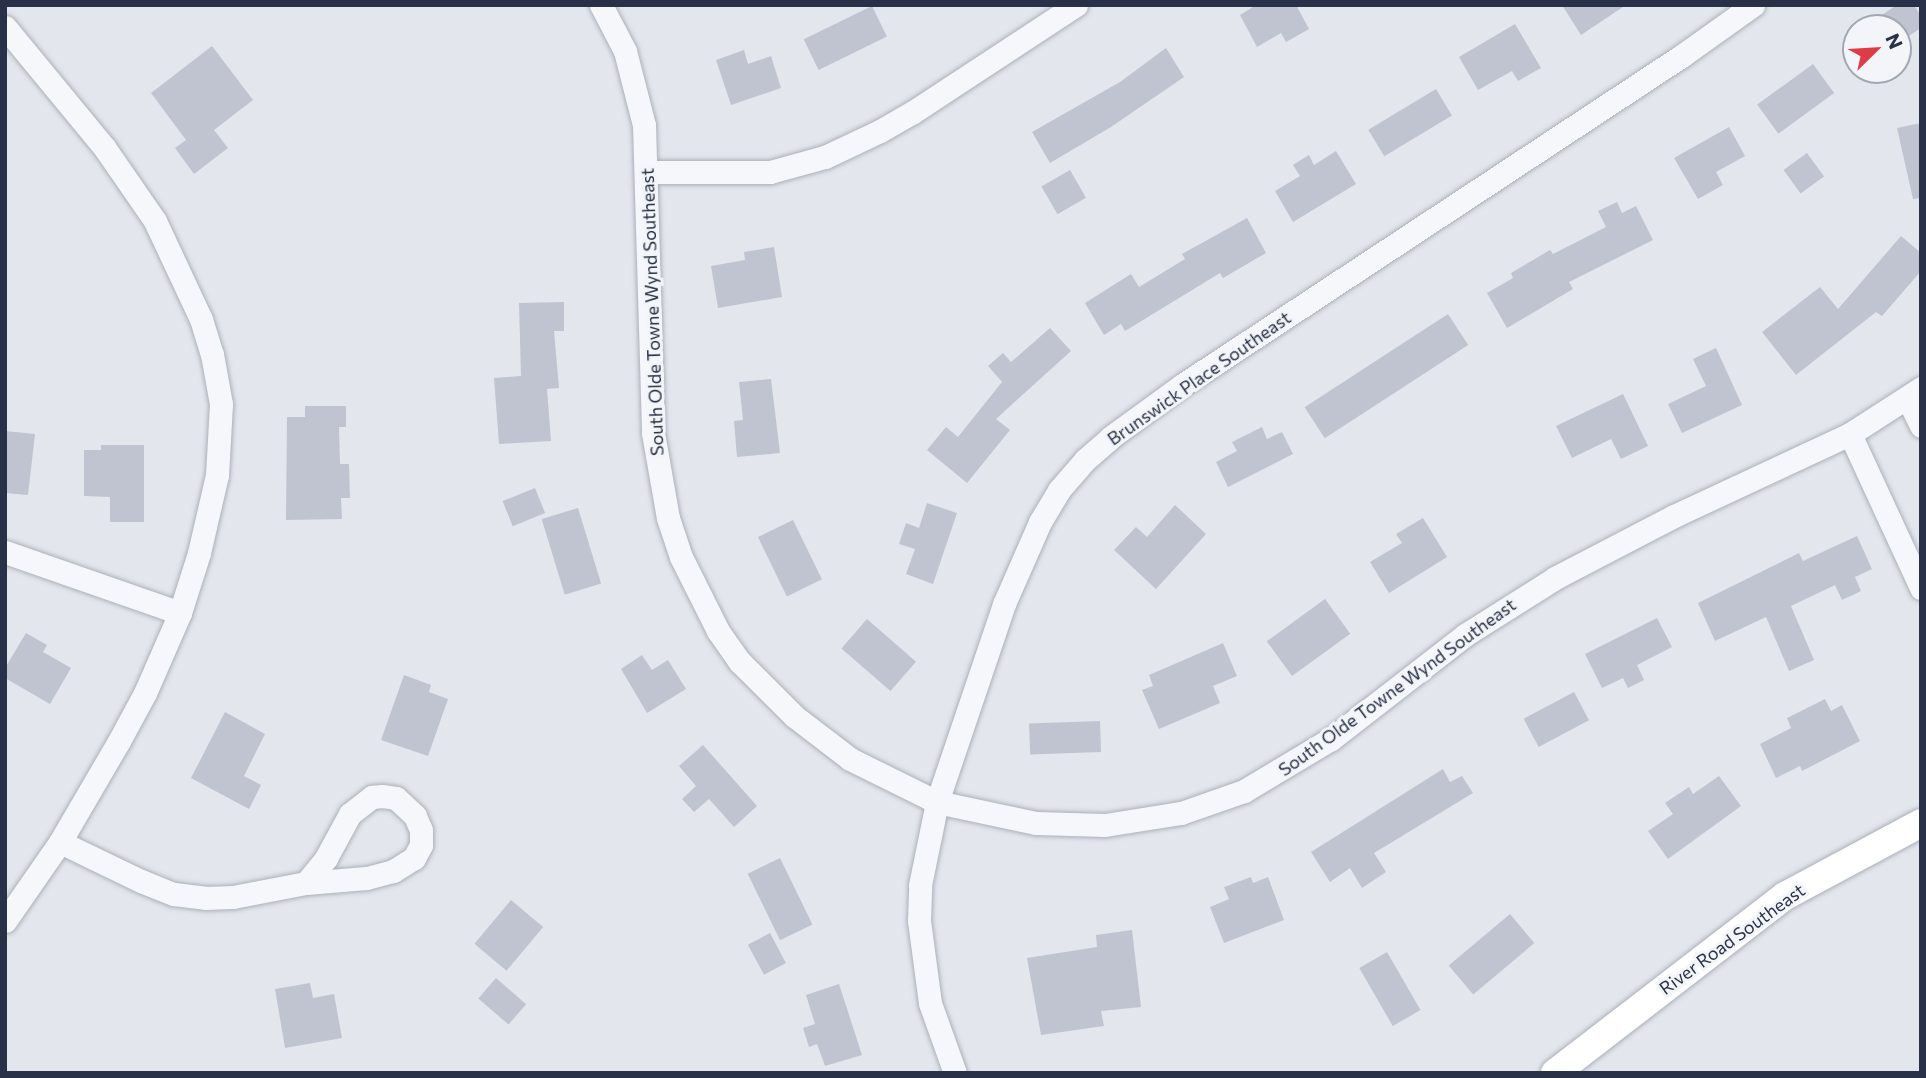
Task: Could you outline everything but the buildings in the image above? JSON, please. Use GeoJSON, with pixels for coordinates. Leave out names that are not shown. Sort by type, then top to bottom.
{"type":"FeatureCollection","features":[{"type":"Feature","properties":{"kind":"main road","name":"River Road Southeast"},"geometry":{"type":"LineString","coordinates":[[1555,1073],[1785,896],[1921,823]]}},
{"type":"Feature","properties":{"kind":"street","name":"South Olde Towne Wynd Southeast"},"geometry":{"type":"LineString","coordinates":[[601,5],[625,51],[637,90],[648,172],[653,433],[668,518],[686,567],[726,642],[749,671],[794,716],[850,759],[937,802],[1036,823],[1105,825],[1181,813],[1244,792],[1331,739],[1465,635],[1555,578],[1674,516],[1850,434],[1914,394]]}},
{"type":"Feature","properties":{"kind":"street"},"geometry":{"type":"LineString","coordinates":[[648,172],[770,172],[825,156],[880,131],[913,112],[1076,5]]}},
{"type":"Feature","properties":{"kind":"street","name":"Brunswick Place Southeast"},"geometry":{"type":"LineString","coordinates":[[955,1073],[930,1003],[919,921],[920,885],[937,802],[1022,561],[1059,490],[1085,460],[1181,386],[1683,55],[1753,5]]}},
{"type":"Feature","properties":{"kind":"street"},"geometry":{"type":"LineString","coordinates":[[5,27],[133,187],[155,221],[188,288],[212,354],[221,404],[217,475],[199,553],[180,613],[145,693],[60,842],[5,921]]}},
{"type":"Feature","properties":{"kind":"street"},"geometry":{"type":"LineString","coordinates":[[1914,394],[1921,426]]}},
{"type":"Feature","properties":{"kind":"street"},"geometry":{"type":"LineString","coordinates":[[1850,434],[1921,588]]}},
{"type":"Feature","properties":{"kind":"street"},"geometry":{"type":"LineString","coordinates":[[5,552],[180,613]]}},
{"type":"Feature","properties":{"kind":"street"},"geometry":{"type":"LineString","coordinates":[[60,842],[174,894],[205,898],[233,897],[306,883],[366,878],[406,865],[414,858],[421,845],[421,830],[415,816],[396,798],[372,797],[360,804],[350,814],[326,858],[306,883]]}}]}
